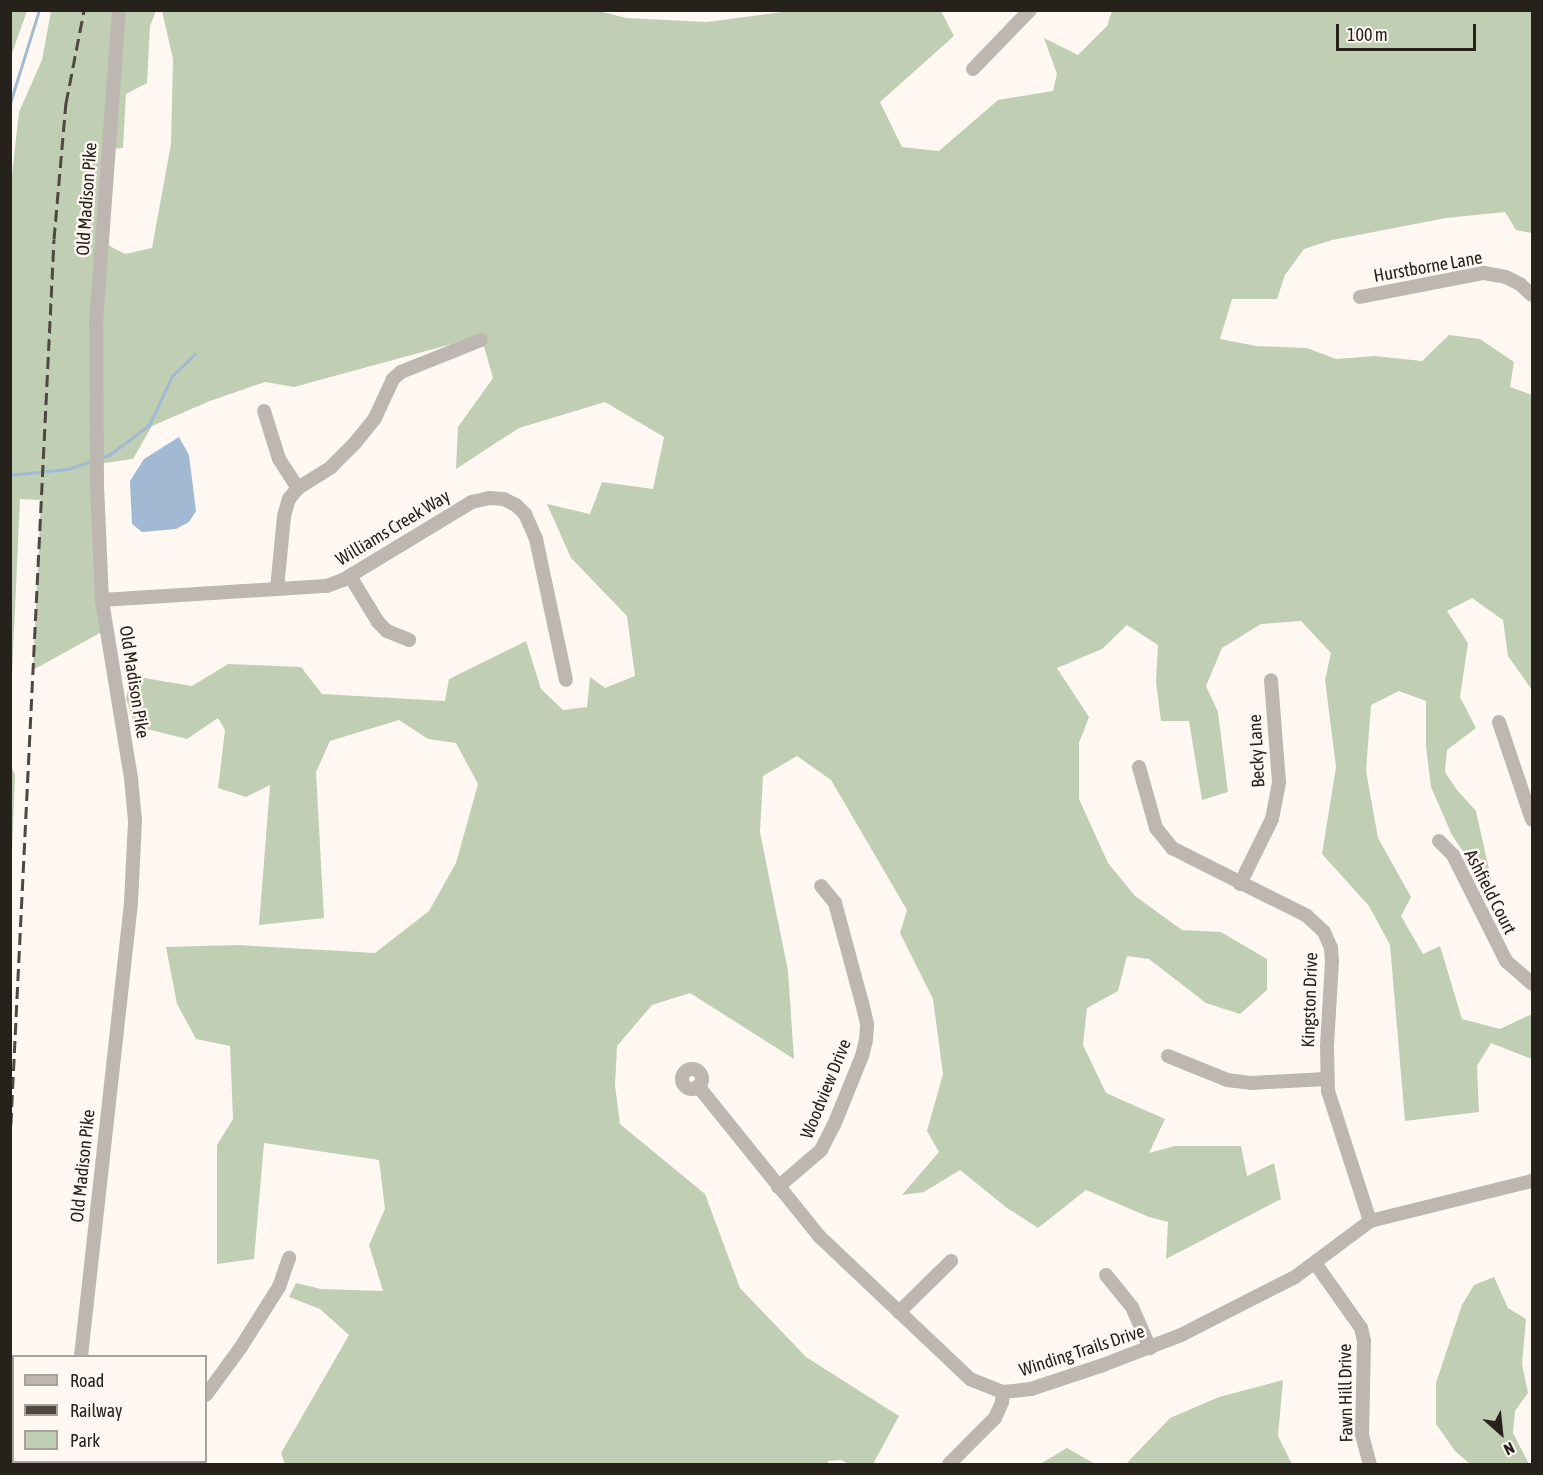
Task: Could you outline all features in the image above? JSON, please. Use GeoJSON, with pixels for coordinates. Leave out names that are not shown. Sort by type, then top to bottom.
{"type":"FeatureCollection","features":[{"type":"Feature","properties":{"kind":"street","name":"Old Madison Pike"},"geometry":{"type":"LineString","coordinates":[[81,1355],[131,903],[135,821],[131,778],[102,600],[98,499],[96,323],[119,10]]}},
{"type":"Feature","properties":{"kind":"street"},"geometry":{"type":"LineString","coordinates":[[973,69],[1030,10]]}},
{"type":"Feature","properties":{"kind":"street","name":"Hurstborne Lane"},"geometry":{"type":"LineString","coordinates":[[1360,297],[1484,273],[1506,277],[1533,295]]}},
{"type":"Feature","properties":{"kind":"street"},"geometry":{"type":"LineString","coordinates":[[278,589],[284,516],[289,499],[298,488],[331,467],[356,443],[375,418],[393,379],[401,372],[481,339]]}},
{"type":"Feature","properties":{"kind":"street"},"geometry":{"type":"LineString","coordinates":[[264,411],[279,459],[298,488]]}},
{"type":"Feature","properties":{"kind":"street","name":"Williams Creek Way"},"geometry":{"type":"LineString","coordinates":[[102,600],[327,586],[350,576],[472,502],[496,499],[516,505],[525,514],[536,539],[566,680]]}},
{"type":"Feature","properties":{"kind":"street"},"geometry":{"type":"LineString","coordinates":[[350,576],[378,622],[387,631],[409,640]]}},
{"type":"Feature","properties":{"kind":"street","name":"Becky Lane"},"geometry":{"type":"LineString","coordinates":[[1240,884],[1275,808],[1279,782],[1271,680]]}},
{"type":"Feature","properties":{"kind":"street"},"geometry":{"type":"LineString","coordinates":[[1499,722],[1533,820]]}},
{"type":"Feature","properties":{"kind":"street","name":"Kingston Drive"},"geometry":{"type":"LineString","coordinates":[[1139,767],[1154,823],[1166,842],[1180,855],[1307,916],[1324,932],[1331,948],[1332,961],[1326,1080],[1336,1124],[1370,1221]]}},
{"type":"Feature","properties":{"kind":"street","name":"Ashfield Court"},"geometry":{"type":"LineString","coordinates":[[1439,841],[1452,855],[1506,961],[1533,984]]}},
{"type":"Feature","properties":{"kind":"street","name":"Woodview Drive"},"geometry":{"type":"LineString","coordinates":[[778,1187],[821,1150],[838,1115],[866,1040],[867,1024],[835,903],[821,886]]}},
{"type":"Feature","properties":{"kind":"street"},"geometry":{"type":"LineString","coordinates":[[1168,1056],[1227,1080],[1251,1083],[1326,1080]]}},
{"type":"Feature","properties":{"kind":"street","name":"Winding Trails Drive"},"geometry":{"type":"LineString","coordinates":[[698,1086],[820,1237],[970,1379],[1003,1392],[1031,1389],[1150,1348],[1269,1293],[1315,1263],[1370,1221],[1533,1181]]}},
{"type":"Feature","properties":{"kind":"street"},"geometry":{"type":"LineString","coordinates":[[207,1394],[279,1287],[289,1258]]}},
{"type":"Feature","properties":{"kind":"street"},"geometry":{"type":"LineString","coordinates":[[899,1312],[951,1260]]}},
{"type":"Feature","properties":{"kind":"street","name":"Fawn Hill Drive"},"geometry":{"type":"LineString","coordinates":[[1315,1263],[1360,1328],[1364,1350],[1362,1435],[1370,1464]]}},
{"type":"Feature","properties":{"kind":"street"},"geometry":{"type":"LineString","coordinates":[[1106,1275],[1132,1307],[1150,1348]]}},
{"type":"Feature","properties":{"kind":"street"},"geometry":{"type":"LineString","coordinates":[[949,1464],[995,1418],[1003,1392]]}},
{"type":"Feature","properties":{"kind":"green space"},"geometry":{"type":"Polygon","coordinates":[[[595,10],[626,18],[707,22],[797,10],[941,11],[954,36],[880,102],[902,147],[939,151],[998,100],[1053,91],[1057,74],[1044,38],[1078,55],[1107,26],[1112,11],[1532,11],[1532,233],[1516,230],[1505,212],[1446,218],[1332,240],[1304,249],[1285,275],[1277,299],[1232,299],[1220,339],[1256,346],[1307,348],[1336,359],[1375,356],[1422,361],[1449,335],[1480,339],[1514,362],[1510,387],[1532,395],[1532,690],[1508,656],[1503,620],[1472,598],[1447,611],[1468,643],[1460,697],[1476,728],[1447,750],[1445,772],[1457,790],[1476,811],[1496,901],[1452,835],[1431,787],[1426,747],[1426,701],[1399,691],[1371,705],[1366,771],[1378,838],[1411,897],[1401,916],[1423,954],[1440,946],[1462,1019],[1500,1029],[1532,1014],[1532,1059],[1491,1043],[1477,1066],[1479,1112],[1405,1121],[1390,945],[1369,906],[1322,854],[1336,767],[1325,680],[1331,653],[1301,621],[1261,624],[1222,648],[1206,686],[1218,712],[1228,792],[1202,800],[1189,721],[1161,721],[1156,682],[1158,645],[1127,625],[1102,649],[1057,668],[1089,717],[1079,743],[1079,799],[1108,863],[1135,896],[1182,930],[1221,932],[1267,959],[1267,990],[1240,1014],[1206,1003],[1149,959],[1127,956],[1118,991],[1087,1008],[1083,1045],[1106,1093],[1165,1119],[1149,1153],[1175,1146],[1241,1146],[1247,1176],[1274,1163],[1281,1199],[1166,1259],[1168,1222],[1149,1217],[1086,1190],[1038,1228],[1007,1208],[960,1170],[924,1192],[902,1195],[939,1152],[927,1131],[943,1074],[933,999],[900,933],[907,910],[831,780],[797,756],[763,776],[760,832],[788,971],[794,1059],[690,993],[652,1005],[617,1046],[615,1085],[620,1124],[705,1194],[740,1288],[806,1357],[899,1416],[873,1464],[849,1464],[841,1460],[828,1461],[827,1464],[285,1464],[281,1453],[349,1335],[320,1309],[289,1297],[296,1283],[321,1289],[383,1291],[369,1245],[385,1209],[379,1160],[264,1143],[254,1259],[217,1264],[217,1145],[233,1119],[230,1046],[196,1039],[177,1004],[166,947],[238,945],[375,953],[429,911],[456,863],[478,784],[456,743],[428,739],[399,720],[330,741],[316,772],[324,918],[259,925],[270,785],[246,797],[218,788],[225,730],[218,718],[187,739],[135,726],[126,698],[132,676],[192,686],[228,664],[301,667],[322,694],[445,701],[449,679],[526,641],[541,689],[563,710],[587,707],[590,677],[605,688],[635,676],[627,616],[571,558],[547,504],[590,514],[602,482],[653,489],[664,437],[605,402],[519,428],[456,469],[458,427],[493,378],[481,336],[294,387],[265,382],[210,401],[152,426],[133,459],[97,464],[107,629],[33,670],[41,500],[20,499],[11,697],[10,192],[19,112],[42,60],[51,11],[156,11],[150,26],[147,83],[126,94],[123,148],[108,149],[102,242],[125,254],[152,248],[171,144],[173,59],[162,11],[595,10]]]}},
{"type":"Feature","properties":{"kind":"green space"},"geometry":{"type":"Polygon","coordinates":[[[10,11],[27,11],[11,56],[10,11]]]}},
{"type":"Feature","properties":{"kind":"green space"},"geometry":{"type":"Polygon","coordinates":[[[11,766],[15,775],[11,878],[11,766]]]}},
{"type":"Feature","properties":{"kind":"green space"},"geometry":{"type":"Polygon","coordinates":[[[1494,1277],[1508,1308],[1526,1319],[1522,1364],[1528,1393],[1515,1411],[1513,1433],[1529,1464],[1470,1464],[1455,1451],[1436,1424],[1436,1383],[1462,1305],[1474,1285],[1494,1277]]]}},
{"type":"Feature","properties":{"kind":"green space"},"geometry":{"type":"Polygon","coordinates":[[[1283,1380],[1278,1436],[1292,1464],[1126,1464],[1170,1418],[1219,1397],[1283,1380]]]}},
{"type":"Feature","properties":{"kind":"green space"},"geometry":{"type":"Polygon","coordinates":[[[1067,1448],[1095,1464],[1040,1464],[1067,1448]]]}},
{"type":"Feature","properties":{"kind":"water"},"geometry":{"type":"Polygon","coordinates":[[[179,437],[189,455],[196,511],[189,522],[176,529],[142,532],[132,524],[130,481],[144,459],[179,437]]]}},
{"type":"Feature","properties":{"kind":"waterway"},"geometry":{"type":"LineString","coordinates":[[10,103],[39,10]]}},
{"type":"Feature","properties":{"kind":"waterway"},"geometry":{"type":"LineString","coordinates":[[100,458],[109,455],[149,425],[172,376],[195,354]]}},
{"type":"Feature","properties":{"kind":"waterway"},"geometry":{"type":"LineString","coordinates":[[10,475],[68,469],[91,461]]}},
{"type":"Feature","properties":{"kind":"railway"},"geometry":{"type":"LineString","coordinates":[[10,1142],[54,239],[66,103],[84,10]]}}]}
